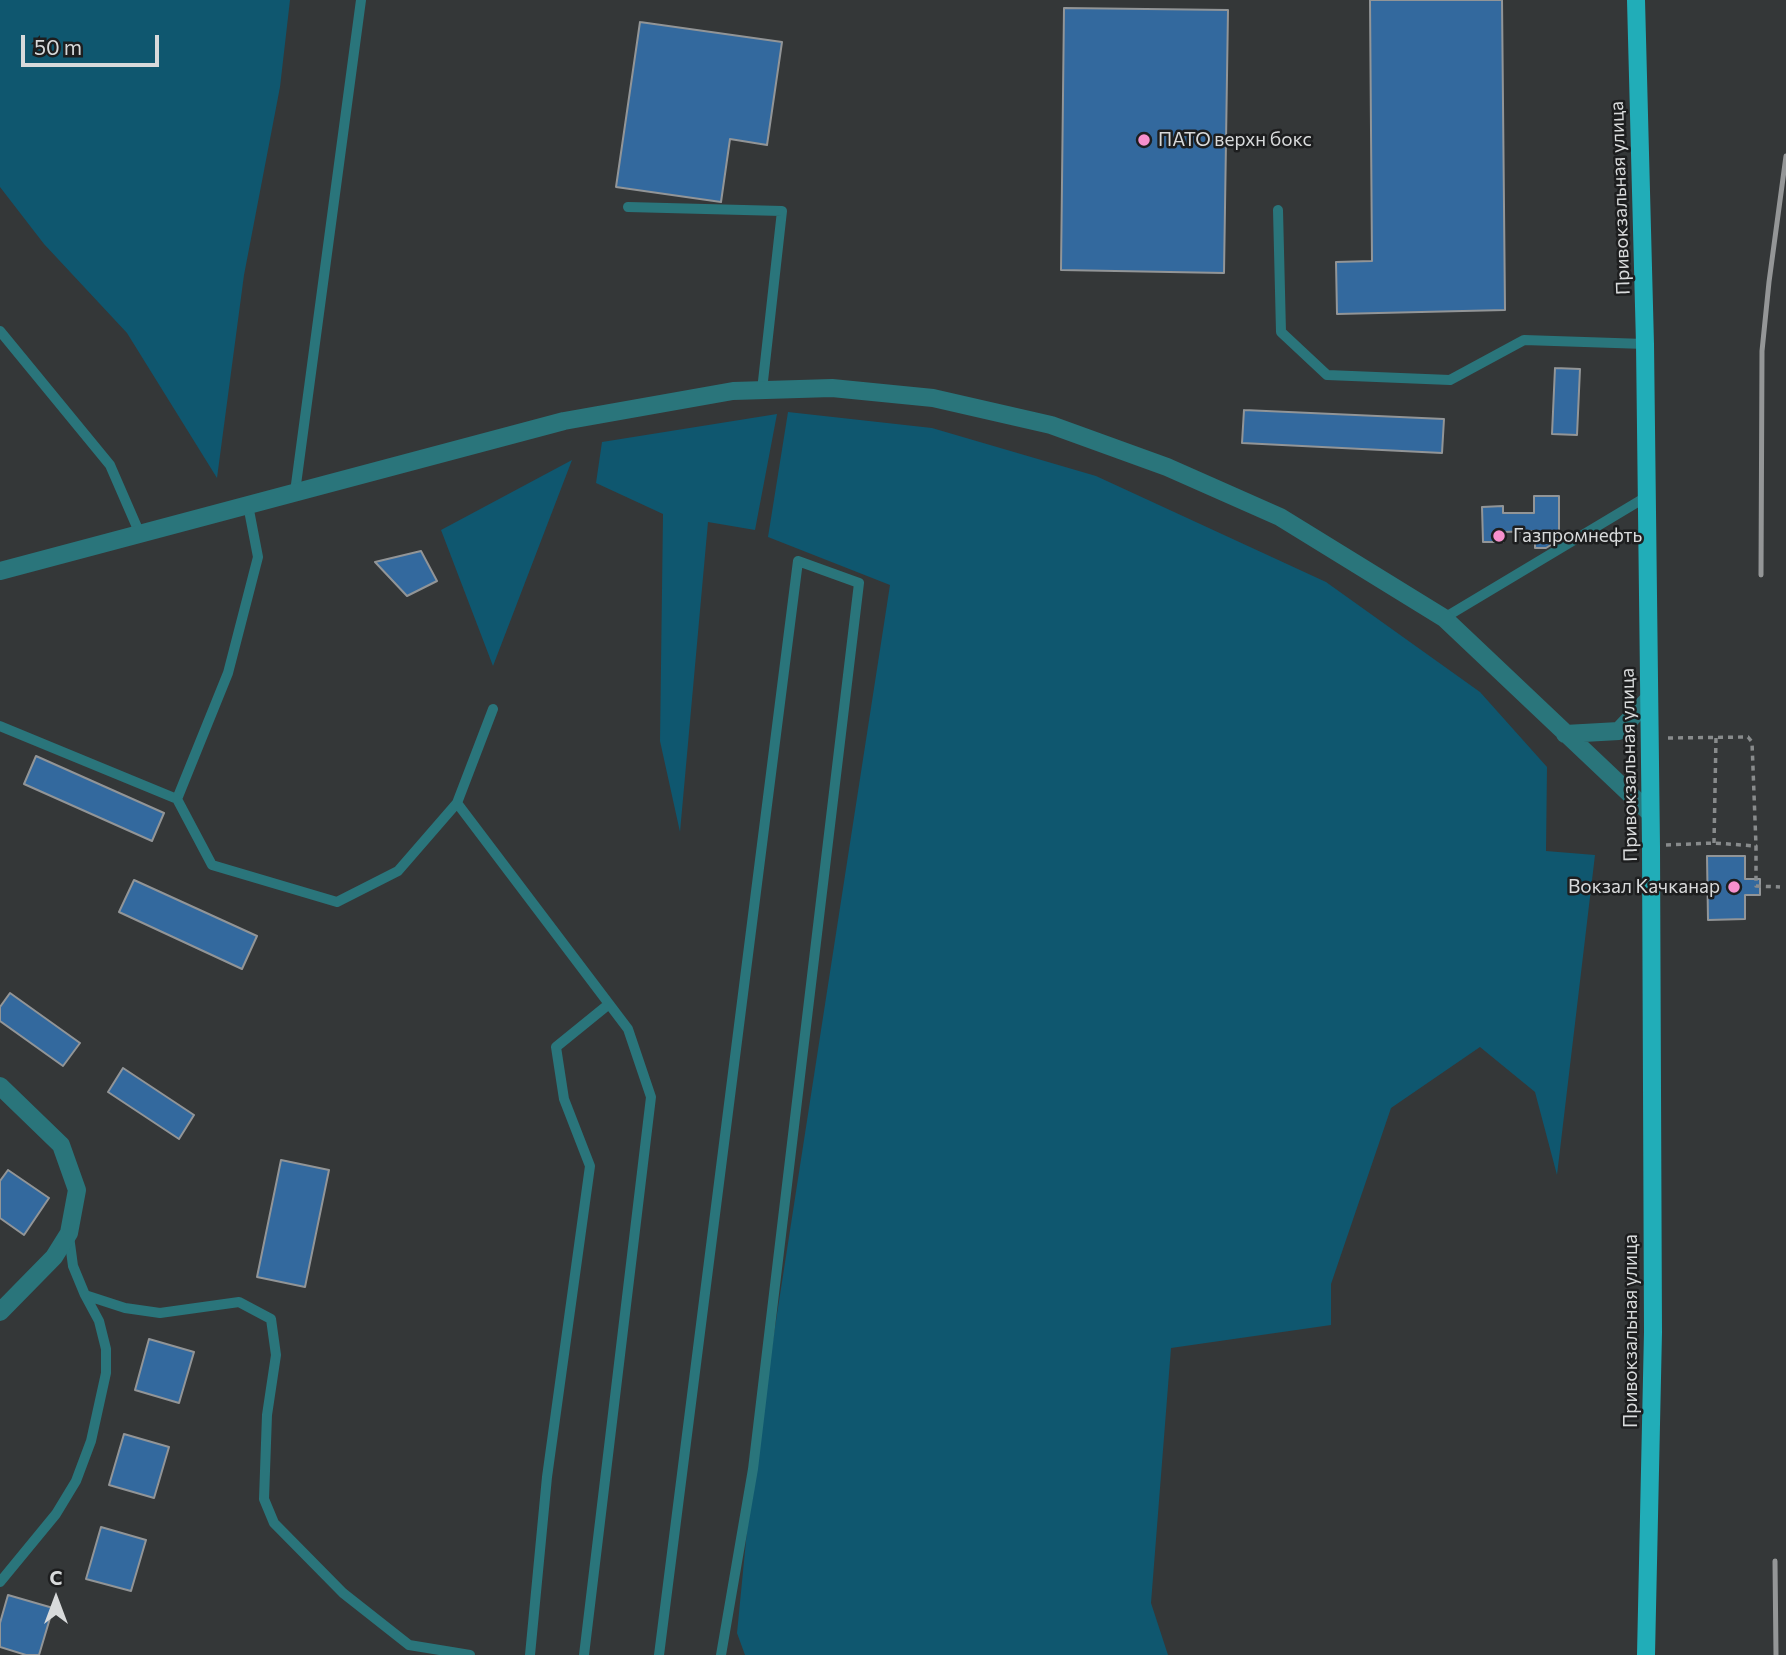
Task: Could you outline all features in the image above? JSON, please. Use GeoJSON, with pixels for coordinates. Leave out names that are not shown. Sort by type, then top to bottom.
{"type":"FeatureCollection","features":[{"type":"Feature","properties":{"kind":"main road","name":"Привокзальная улица"},"geometry":{"type":"LineString","coordinates":[[1636,0],[1645,344],[1651,846],[1653,1332],[1646,1655]]}},
{"type":"Feature","properties":{"kind":"street"},"geometry":{"type":"LineString","coordinates":[[0,571],[564,421],[733,391],[832,388],[933,398],[1051,425],[1167,467],[1280,517],[1444,618],[1650,813]]}},
{"type":"Feature","properties":{"kind":"street"},"geometry":{"type":"LineString","coordinates":[[1565,734],[1619,731],[1649,699]]}},
{"type":"Feature","properties":{"kind":"street"},"geometry":{"type":"LineString","coordinates":[[0,1086],[61,1145],[77,1190],[69,1233],[54,1257],[0,1312]]}},
{"type":"Feature","properties":{"kind":"lane"},"geometry":{"type":"LineString","coordinates":[[295,492],[362,0]]}},
{"type":"Feature","properties":{"kind":"lane"},"geometry":{"type":"LineString","coordinates":[[628,207],[782,211],[762,390]]}},
{"type":"Feature","properties":{"kind":"lane"},"geometry":{"type":"LineString","coordinates":[[1278,210],[1281,332],[1327,375],[1450,380],[1524,340],[1645,344]]}},
{"type":"Feature","properties":{"kind":"lane"},"geometry":{"type":"LineString","coordinates":[[0,331],[110,465],[141,534]]}},
{"type":"Feature","properties":{"kind":"lane"},"geometry":{"type":"LineString","coordinates":[[1444,618],[1646,497]]}},
{"type":"Feature","properties":{"kind":"lane"},"geometry":{"type":"LineString","coordinates":[[177,799],[228,673],[258,557],[248,505]]}},
{"type":"Feature","properties":{"kind":"lane"},"geometry":{"type":"LineString","coordinates":[[659,1655],[798,561],[859,583],[753,1469],[721,1655]]}},
{"type":"Feature","properties":{"kind":"lane"},"geometry":{"type":"LineString","coordinates":[[0,726],[177,799],[212,864],[337,902],[398,871],[457,803],[493,709]]}},
{"type":"Feature","properties":{"kind":"lane"},"geometry":{"type":"LineString","coordinates":[[457,803],[628,1029],[651,1097],[584,1655]]}},
{"type":"Feature","properties":{"kind":"lane"},"geometry":{"type":"LineString","coordinates":[[530,1655],[547,1478],[590,1166],[564,1099],[556,1047],[609,1004]]}},
{"type":"Feature","properties":{"kind":"lane"},"geometry":{"type":"LineString","coordinates":[[0,1582],[55,1514],[76,1480],[91,1441],[106,1373],[106,1349],[99,1321],[73,1266],[69,1233]]}},
{"type":"Feature","properties":{"kind":"lane"},"geometry":{"type":"LineString","coordinates":[[85,1295],[125,1308],[160,1313],[239,1302],[271,1319],[276,1355],[267,1415],[264,1499],[274,1522],[343,1593],[419,1655]]}},
{"type":"Feature","properties":{"kind":"lane"},"geometry":{"type":"LineString","coordinates":[[409,1645],[470,1655]]}},
{"type":"Feature","properties":{"kind":"path"},"geometry":{"type":"LineString","coordinates":[[1714,843],[1716,737]]}},
{"type":"Feature","properties":{"kind":"path"},"geometry":{"type":"LineString","coordinates":[[1662,738],[1748,737],[1752,742],[1756,886],[1780,887]]}},
{"type":"Feature","properties":{"kind":"path"},"geometry":{"type":"LineString","coordinates":[[1651,846],[1714,843],[1756,846]]}},
{"type":"Feature","properties":{"kind":"shaded area"},"geometry":{"type":"Polygon","coordinates":[[[0,0],[290,0],[280,87],[244,275],[217,478],[127,333],[44,244],[0,187],[0,0]]]}},
{"type":"Feature","properties":{"kind":"shaded area"},"geometry":{"type":"Polygon","coordinates":[[[788,412],[932,428],[1096,476],[1326,582],[1480,692],[1547,767],[1546,851],[1595,855],[1557,1175],[1535,1092],[1480,1047],[1391,1108],[1331,1284],[1331,1325],[1171,1348],[1151,1603],[1168,1655],[745,1655],[737,1633],[753,1469],[890,585],[768,537],[788,412]]]}},
{"type":"Feature","properties":{"kind":"shaded area"},"geometry":{"type":"Polygon","coordinates":[[[777,414],[755,530],[708,522],[680,832],[660,741],[663,514],[596,483],[602,442],[777,414]]]}},
{"type":"Feature","properties":{"kind":"shaded area"},"geometry":{"type":"Polygon","coordinates":[[[572,460],[493,666],[441,530],[572,460]]]}},
{"type":"Feature","properties":{"kind":"building"},"geometry":{"type":"Polygon","coordinates":[[[1370,0],[1502,0],[1505,310],[1337,314],[1336,262],[1372,261],[1370,0]]]}},
{"type":"Feature","properties":{"kind":"building","name":"ПАТО верхн бокс"},"geometry":{"type":"Polygon","coordinates":[[[1064,8],[1228,10],[1224,273],[1061,270],[1064,8]]]}},
{"type":"Feature","properties":{"kind":"building"},"geometry":{"type":"Polygon","coordinates":[[[640,22],[782,42],[767,145],[730,139],[721,202],[616,187],[640,22]]]}},
{"type":"Feature","properties":{"kind":"building"},"geometry":{"type":"Polygon","coordinates":[[[1555,368],[1580,369],[1577,435],[1552,434],[1555,368]]]}},
{"type":"Feature","properties":{"kind":"building"},"geometry":{"type":"Polygon","coordinates":[[[1244,410],[1444,419],[1442,453],[1242,443],[1244,410]]]}},
{"type":"Feature","properties":{"kind":"building"},"geometry":{"type":"Polygon","coordinates":[[[1534,496],[1559,496],[1559,540],[1546,548],[1535,548],[1535,531],[1503,532],[1503,542],[1483,542],[1482,507],[1503,506],[1503,513],[1534,513],[1534,496]]]}},
{"type":"Feature","properties":{"kind":"building"},"geometry":{"type":"Polygon","coordinates":[[[421,551],[437,581],[407,596],[375,562],[421,551]]]}},
{"type":"Feature","properties":{"kind":"building"},"geometry":{"type":"Polygon","coordinates":[[[36,756],[164,813],[152,841],[24,784],[36,756]]]}},
{"type":"Feature","properties":{"kind":"building","name":"Вокзал Качканар"},"geometry":{"type":"Polygon","coordinates":[[[1707,856],[1745,856],[1745,879],[1760,879],[1760,895],[1745,895],[1745,919],[1708,920],[1707,856]]]}},
{"type":"Feature","properties":{"kind":"building"},"geometry":{"type":"Polygon","coordinates":[[[134,880],[257,936],[242,969],[119,912],[134,880]]]}},
{"type":"Feature","properties":{"kind":"building"},"geometry":{"type":"Polygon","coordinates":[[[10,993],[80,1043],[63,1066],[0,1021],[0,1007],[10,993]]]}},
{"type":"Feature","properties":{"kind":"building"},"geometry":{"type":"Polygon","coordinates":[[[123,1068],[194,1115],[179,1139],[108,1092],[123,1068]]]}},
{"type":"Feature","properties":{"kind":"building"},"geometry":{"type":"Polygon","coordinates":[[[281,1160],[329,1170],[305,1287],[257,1277],[281,1160]]]}},
{"type":"Feature","properties":{"kind":"building"},"geometry":{"type":"Polygon","coordinates":[[[8,1170],[49,1198],[24,1235],[0,1218],[0,1181],[8,1170]]]}},
{"type":"Feature","properties":{"kind":"building"},"geometry":{"type":"Polygon","coordinates":[[[149,1339],[194,1352],[179,1403],[135,1390],[149,1339]]]}},
{"type":"Feature","properties":{"kind":"building"},"geometry":{"type":"Polygon","coordinates":[[[124,1434],[169,1447],[154,1498],[109,1485],[124,1434]]]}},
{"type":"Feature","properties":{"kind":"building"},"geometry":{"type":"Polygon","coordinates":[[[101,1527],[146,1540],[131,1591],[86,1579],[101,1527]]]}},
{"type":"Feature","properties":{"kind":"building"},"geometry":{"type":"Polygon","coordinates":[[[8,1595],[53,1608],[39,1655],[26,1655],[0,1647],[0,1623],[8,1595]]]}},
{"type":"Feature","properties":{"kind":"railway"},"geometry":{"type":"LineString","coordinates":[[1761,575],[1762,351],[1786,156]]}},
{"type":"Feature","properties":{"kind":"railway"},"geometry":{"type":"LineString","coordinates":[[1775,1561],[1776,1655]]}},
{"type":"Feature","properties":{"kind":"place","name":"ПАТО верхн бокс"},"geometry":{"type":"Point","coordinates":[1144,140]}},
{"type":"Feature","properties":{"kind":"place","name":"Газпромнефть"},"geometry":{"type":"Point","coordinates":[1499,536]}},
{"type":"Feature","properties":{"kind":"place","name":"Вокзал Качканар"},"geometry":{"type":"Point","coordinates":[1734,887]}}]}
